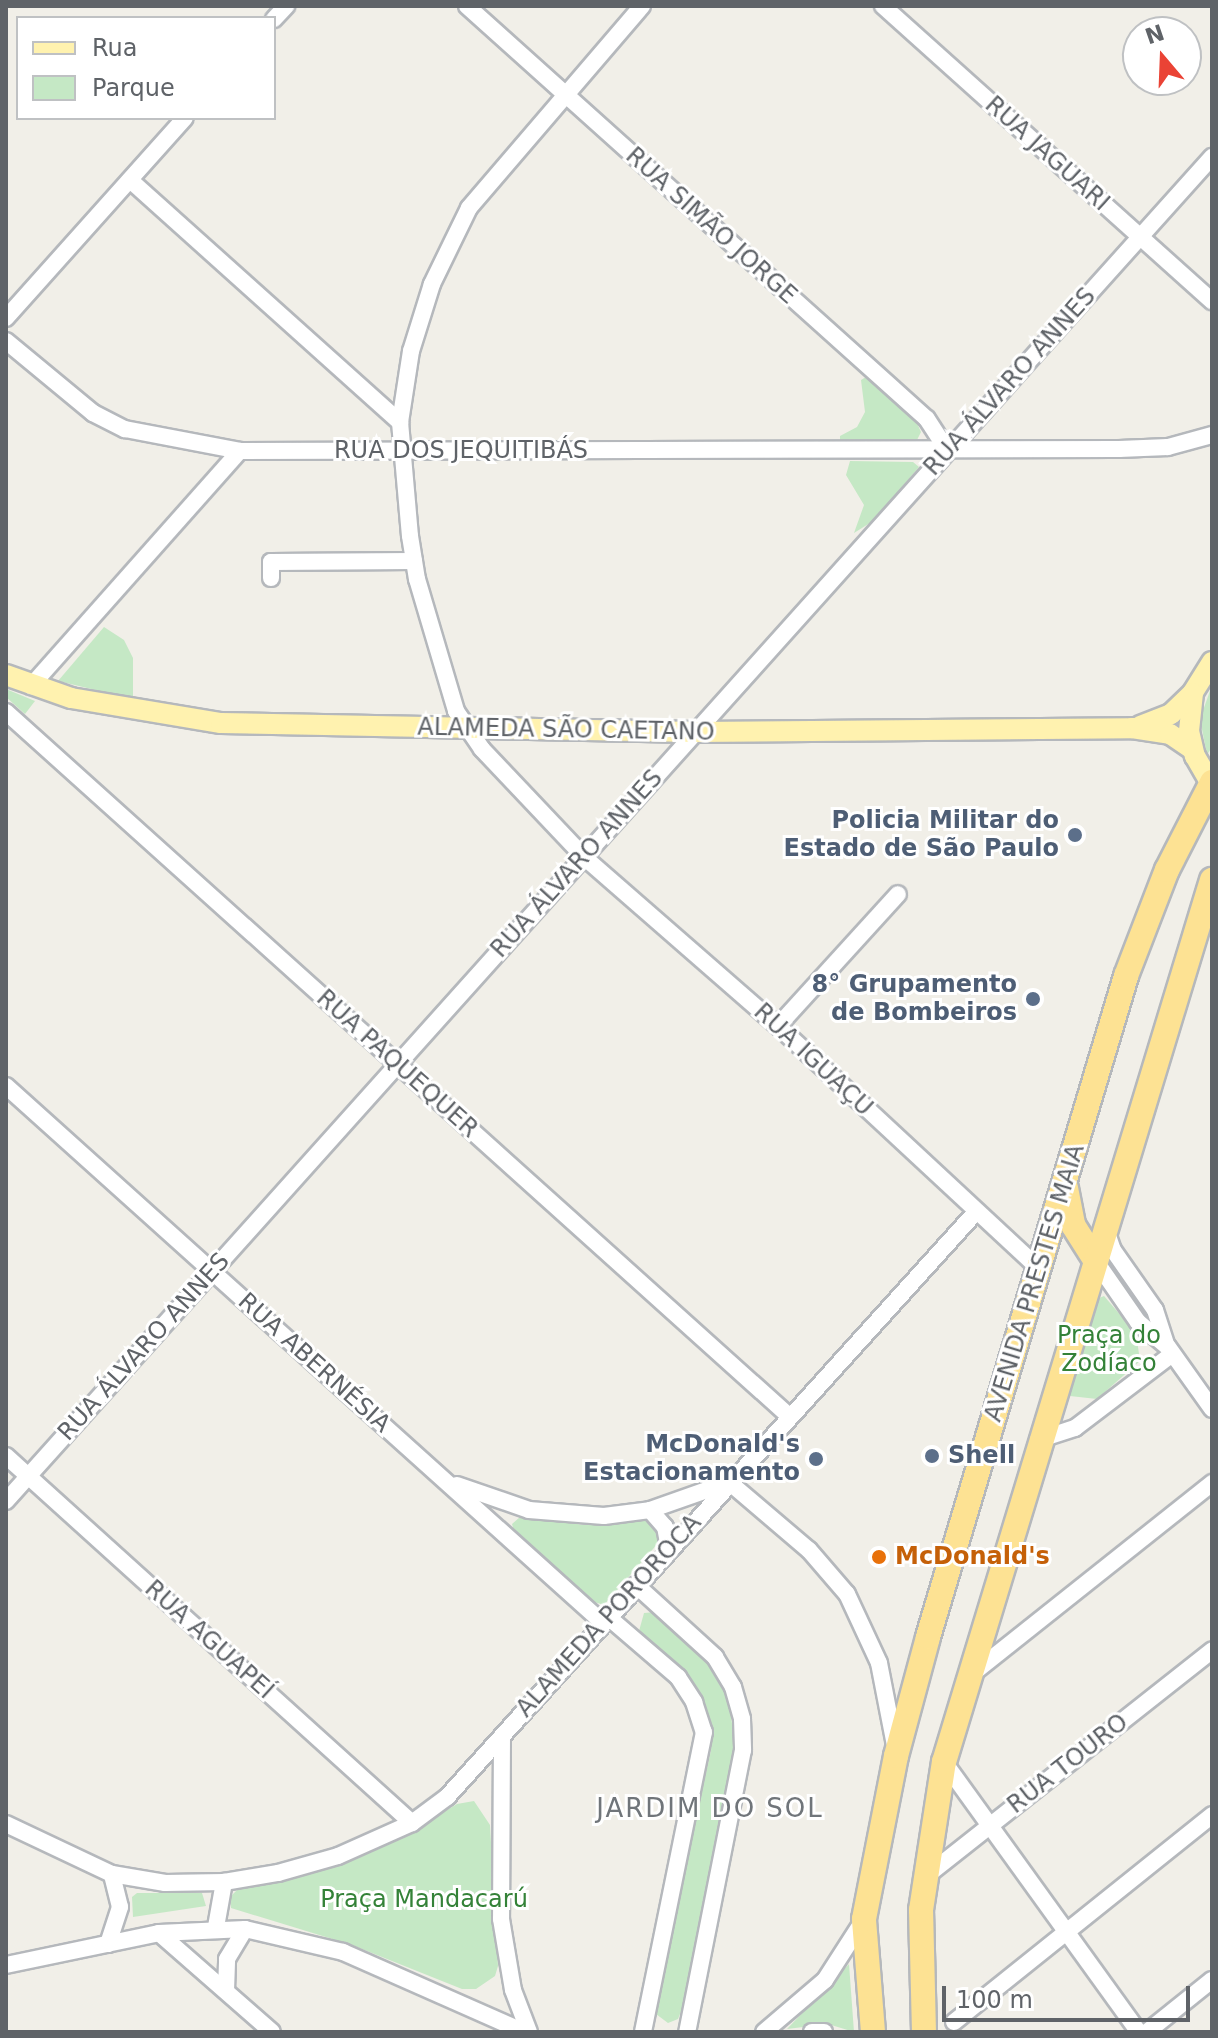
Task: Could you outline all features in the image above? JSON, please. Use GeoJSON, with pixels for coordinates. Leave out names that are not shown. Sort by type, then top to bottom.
{"type":"FeatureCollection","features":[{"type":"Feature","properties":{"kind":"highway","name":"AVENIDA PRESTES MAIA"},"geometry":{"type":"LineString","coordinates":[[873,2032],[864,1919],[896,1756],[1038,1268],[1066,1186],[1140,938],[1167,870],[1211,784]]}},
{"type":"Feature","properties":{"kind":"highway","name":"AVENIDA PRESTES MAIA"},"geometry":{"type":"LineString","coordinates":[[924,2032],[919,1940],[924,1878],[944,1762],[966,1678],[1038,1440],[1212,880]]}},
{"type":"Feature","properties":{"kind":"highway"},"geometry":{"type":"LineString","coordinates":[[1066,1186],[1073,1225],[1095,1260]]}},
{"type":"Feature","properties":{"kind":"main road"},"geometry":{"type":"LineString","coordinates":[[1211,784],[1192,749],[1193,693],[1212,662]]}},
{"type":"Feature","properties":{"kind":"main road","name":"ALAMEDA SÃO CAETANO"},"geometry":{"type":"LineString","coordinates":[[6,675],[31,686],[182,720],[695,732],[1132,728],[1170,734],[1192,749]]}},
{"type":"Feature","properties":{"kind":"main road","name":"ALAMEDA SÃO CAETANO"},"geometry":{"type":"LineString","coordinates":[[1132,728],[1171,714],[1193,693]]}},
{"type":"Feature","properties":{"kind":"street","name":"RUA SIMÃO JORGE"},"geometry":{"type":"LineString","coordinates":[[467,6],[927,419],[948,451]]}},
{"type":"Feature","properties":{"kind":"street"},"geometry":{"type":"LineString","coordinates":[[465,729],[414,561],[400,422],[411,351],[451,238],[488,179],[642,6]]}},
{"type":"Feature","properties":{"kind":"street","name":"RUA JAGUARI"},"geometry":{"type":"LineString","coordinates":[[883,6],[1212,301]]}},
{"type":"Feature","properties":{"kind":"street"},"geometry":{"type":"LineString","coordinates":[[6,318],[183,120]]}},
{"type":"Feature","properties":{"kind":"street","name":"RUA ÁLVARO ANNES"},"geometry":{"type":"LineString","coordinates":[[6,1501],[1212,157]]}},
{"type":"Feature","properties":{"kind":"street"},"geometry":{"type":"LineString","coordinates":[[130,180],[400,422]]}},
{"type":"Feature","properties":{"kind":"street","name":"RUA DOS JEQUITIBÁS"},"geometry":{"type":"LineString","coordinates":[[6,341],[93,413],[125,429],[240,451],[1145,449],[1212,435]]}},
{"type":"Feature","properties":{"kind":"street"},"geometry":{"type":"LineString","coordinates":[[31,686],[240,451]]}},
{"type":"Feature","properties":{"kind":"street"},"geometry":{"type":"LineString","coordinates":[[271,578],[271,562],[414,561]]}},
{"type":"Feature","properties":{"kind":"street","name":"RUA PAQUEQUER"},"geometry":{"type":"LineString","coordinates":[[6,713],[789,1416]]}},
{"type":"Feature","properties":{"kind":"street","name":"RUA IGUAÇU"},"geometry":{"type":"LineString","coordinates":[[465,729],[584,857],[778,1026],[1038,1268]]}},
{"type":"Feature","properties":{"kind":"street"},"geometry":{"type":"LineString","coordinates":[[778,1026],[898,894]]}},
{"type":"Feature","properties":{"kind":"street","name":"RUA ABERNÉSIA"},"geometry":{"type":"LineString","coordinates":[[6,1086],[444,1479],[605,1619],[678,1677],[694,1702],[704,1732],[643,2032]]}},
{"type":"Feature","properties":{"kind":"street","name":"ALAMEDA POROROCA"},"geometry":{"type":"LineString","coordinates":[[502,1736],[976,1212]]}},
{"type":"Feature","properties":{"kind":"street"},"geometry":{"type":"LineString","coordinates":[[1105,1226],[1113,1250],[1155,1310],[1170,1350]]}},
{"type":"Feature","properties":{"kind":"street"},"geometry":{"type":"LineString","coordinates":[[1095,1260],[1138,1322],[1170,1350],[1212,1409]]}},
{"type":"Feature","properties":{"kind":"street"},"geometry":{"type":"LineString","coordinates":[[1038,1440],[1067,1432],[1170,1350]]}},
{"type":"Feature","properties":{"kind":"street","name":"RUA AGUAPEÍ"},"geometry":{"type":"LineString","coordinates":[[6,1456],[412,1823]]}},
{"type":"Feature","properties":{"kind":"street"},"geometry":{"type":"LineString","coordinates":[[444,1479],[510,1505],[542,1512],[604,1516],[650,1510],[729,1482],[809,1550],[847,1594],[871,1644],[888,1700],[896,1756]]}},
{"type":"Feature","properties":{"kind":"street"},"geometry":{"type":"LineString","coordinates":[[966,1678],[1212,1483]]}},
{"type":"Feature","properties":{"kind":"street"},"geometry":{"type":"LineString","coordinates":[[650,1510],[665,1527],[669,1548]]}},
{"type":"Feature","properties":{"kind":"street"},"geometry":{"type":"LineString","coordinates":[[636,1585],[715,1657],[733,1687],[742,1719],[743,1750],[687,2032]]}},
{"type":"Feature","properties":{"kind":"street","name":"RUA TOURO"},"geometry":{"type":"LineString","coordinates":[[924,1878],[1212,1650]]}},
{"type":"Feature","properties":{"kind":"street"},"geometry":{"type":"LineString","coordinates":[[6,1824],[112,1874],[165,1883],[224,1882],[338,1856],[412,1823],[447,1797],[502,1736]]}},
{"type":"Feature","properties":{"kind":"street"},"geometry":{"type":"LineString","coordinates":[[502,1736],[500,1906],[513,1990],[526,2032]]}},
{"type":"Feature","properties":{"kind":"street"},"geometry":{"type":"LineString","coordinates":[[944,1762],[1139,2032]]}},
{"type":"Feature","properties":{"kind":"street"},"geometry":{"type":"LineString","coordinates":[[954,2022],[1212,1815]]}},
{"type":"Feature","properties":{"kind":"street"},"geometry":{"type":"LineString","coordinates":[[108,1944],[120,1907],[112,1874]]}},
{"type":"Feature","properties":{"kind":"street"},"geometry":{"type":"LineString","coordinates":[[216,1927],[224,1882]]}},
{"type":"Feature","properties":{"kind":"street"},"geometry":{"type":"LineString","coordinates":[[764,2032],[825,1980],[864,1919]]}},
{"type":"Feature","properties":{"kind":"street"},"geometry":{"type":"LineString","coordinates":[[6,1965],[159,1933],[216,1927],[245,1929],[343,1952],[526,2032]]}},
{"type":"Feature","properties":{"kind":"street"},"geometry":{"type":"LineString","coordinates":[[226,1991],[227,1959],[245,1929]]}},
{"type":"Feature","properties":{"kind":"street"},"geometry":{"type":"LineString","coordinates":[[159,1933],[272,2032]]}},
{"type":"Feature","properties":{"kind":"street"},"geometry":{"type":"LineString","coordinates":[[6,1977],[44,1959]]}},
{"type":"Feature","properties":{"kind":"street"},"geometry":{"type":"LineString","coordinates":[[1147,2032],[1212,1980]]}},
{"type":"Feature","properties":{"kind":"street"},"geometry":{"type":"LineString","coordinates":[[812,2032],[824,2032]]}},
{"type":"Feature","properties":{"kind":"green space"},"geometry":{"type":"Polygon","coordinates":[[[866,377],[916,421],[921,432],[917,440],[840,443],[840,436],[857,427],[865,412],[861,380],[866,377]]]}},
{"type":"Feature","properties":{"kind":"green space"},"geometry":{"type":"Polygon","coordinates":[[[850,461],[913,462],[919,467],[873,521],[854,533],[864,505],[846,475],[850,461]]]}},
{"type":"Feature","properties":{"kind":"green space"},"geometry":{"type":"Polygon","coordinates":[[[104,627],[124,640],[133,658],[133,699],[58,681],[104,627]]]}},
{"type":"Feature","properties":{"kind":"green space"},"geometry":{"type":"Polygon","coordinates":[[[1212,685],[1212,747],[1207,755],[1200,719],[1212,685]]]}},
{"type":"Feature","properties":{"kind":"green space"},"geometry":{"type":"Polygon","coordinates":[[[6,689],[35,701],[25,714],[6,697],[6,689]]]}},
{"type":"Feature","properties":{"kind":"green space","name":"Praça do Zodíaco"},"geometry":{"type":"Polygon","coordinates":[[[1104,1296],[1136,1333],[1140,1361],[1097,1399],[1061,1395],[1092,1301],[1104,1296]]]}},
{"type":"Feature","properties":{"kind":"green space"},"geometry":{"type":"Polygon","coordinates":[[[520,1517],[585,1525],[645,1520],[656,1527],[660,1541],[604,1605],[591,1601],[514,1531],[512,1524],[520,1517]]]}},
{"type":"Feature","properties":{"kind":"green space"},"geometry":{"type":"Polygon","coordinates":[[[656,1612],[709,1662],[727,1690],[736,1750],[684,2004],[678,2019],[668,2023],[656,2014],[655,2007],[711,1750],[711,1728],[690,1682],[639,1631],[644,1613],[656,1612]]]}},
{"type":"Feature","properties":{"kind":"green space","name":"Praça Mandacarú"},"geometry":{"type":"Polygon","coordinates":[[[474,1801],[490,1825],[498,1966],[495,1976],[476,1989],[462,1989],[352,1945],[231,1908],[230,1897],[239,1888],[335,1864],[411,1832],[457,1804],[474,1801]]]}},
{"type":"Feature","properties":{"kind":"green space"},"geometry":{"type":"Polygon","coordinates":[[[137,1893],[202,1893],[206,1906],[133,1917],[132,1897],[137,1893]]]}},
{"type":"Feature","properties":{"kind":"green space"},"geometry":{"type":"Polygon","coordinates":[[[849,1964],[854,2032],[828,2024],[787,2029],[849,1964]]]}},
{"type":"Feature","properties":{"kind":"place","name":"Policia Militar do Estado de São Paulo"},"geometry":{"type":"Point","coordinates":[1075,835]}},
{"type":"Feature","properties":{"kind":"place","name":"8° Grupamento de Bombeiros"},"geometry":{"type":"Point","coordinates":[1033,999]}},
{"type":"Feature","properties":{"kind":"place","name":"Shell"},"geometry":{"type":"Point","coordinates":[932,1456]}},
{"type":"Feature","properties":{"kind":"place","name":"McDonald's Estacionamento"},"geometry":{"type":"Point","coordinates":[816,1459]}},
{"type":"Feature","properties":{"kind":"place","name":"McDonald's"},"geometry":{"type":"Point","coordinates":[879,1557]}},
{"type":"Feature","properties":{"kind":"district","name":"JARDIM DO SOL"},"geometry":{"type":"Point","coordinates":[710,1809]}}]}
